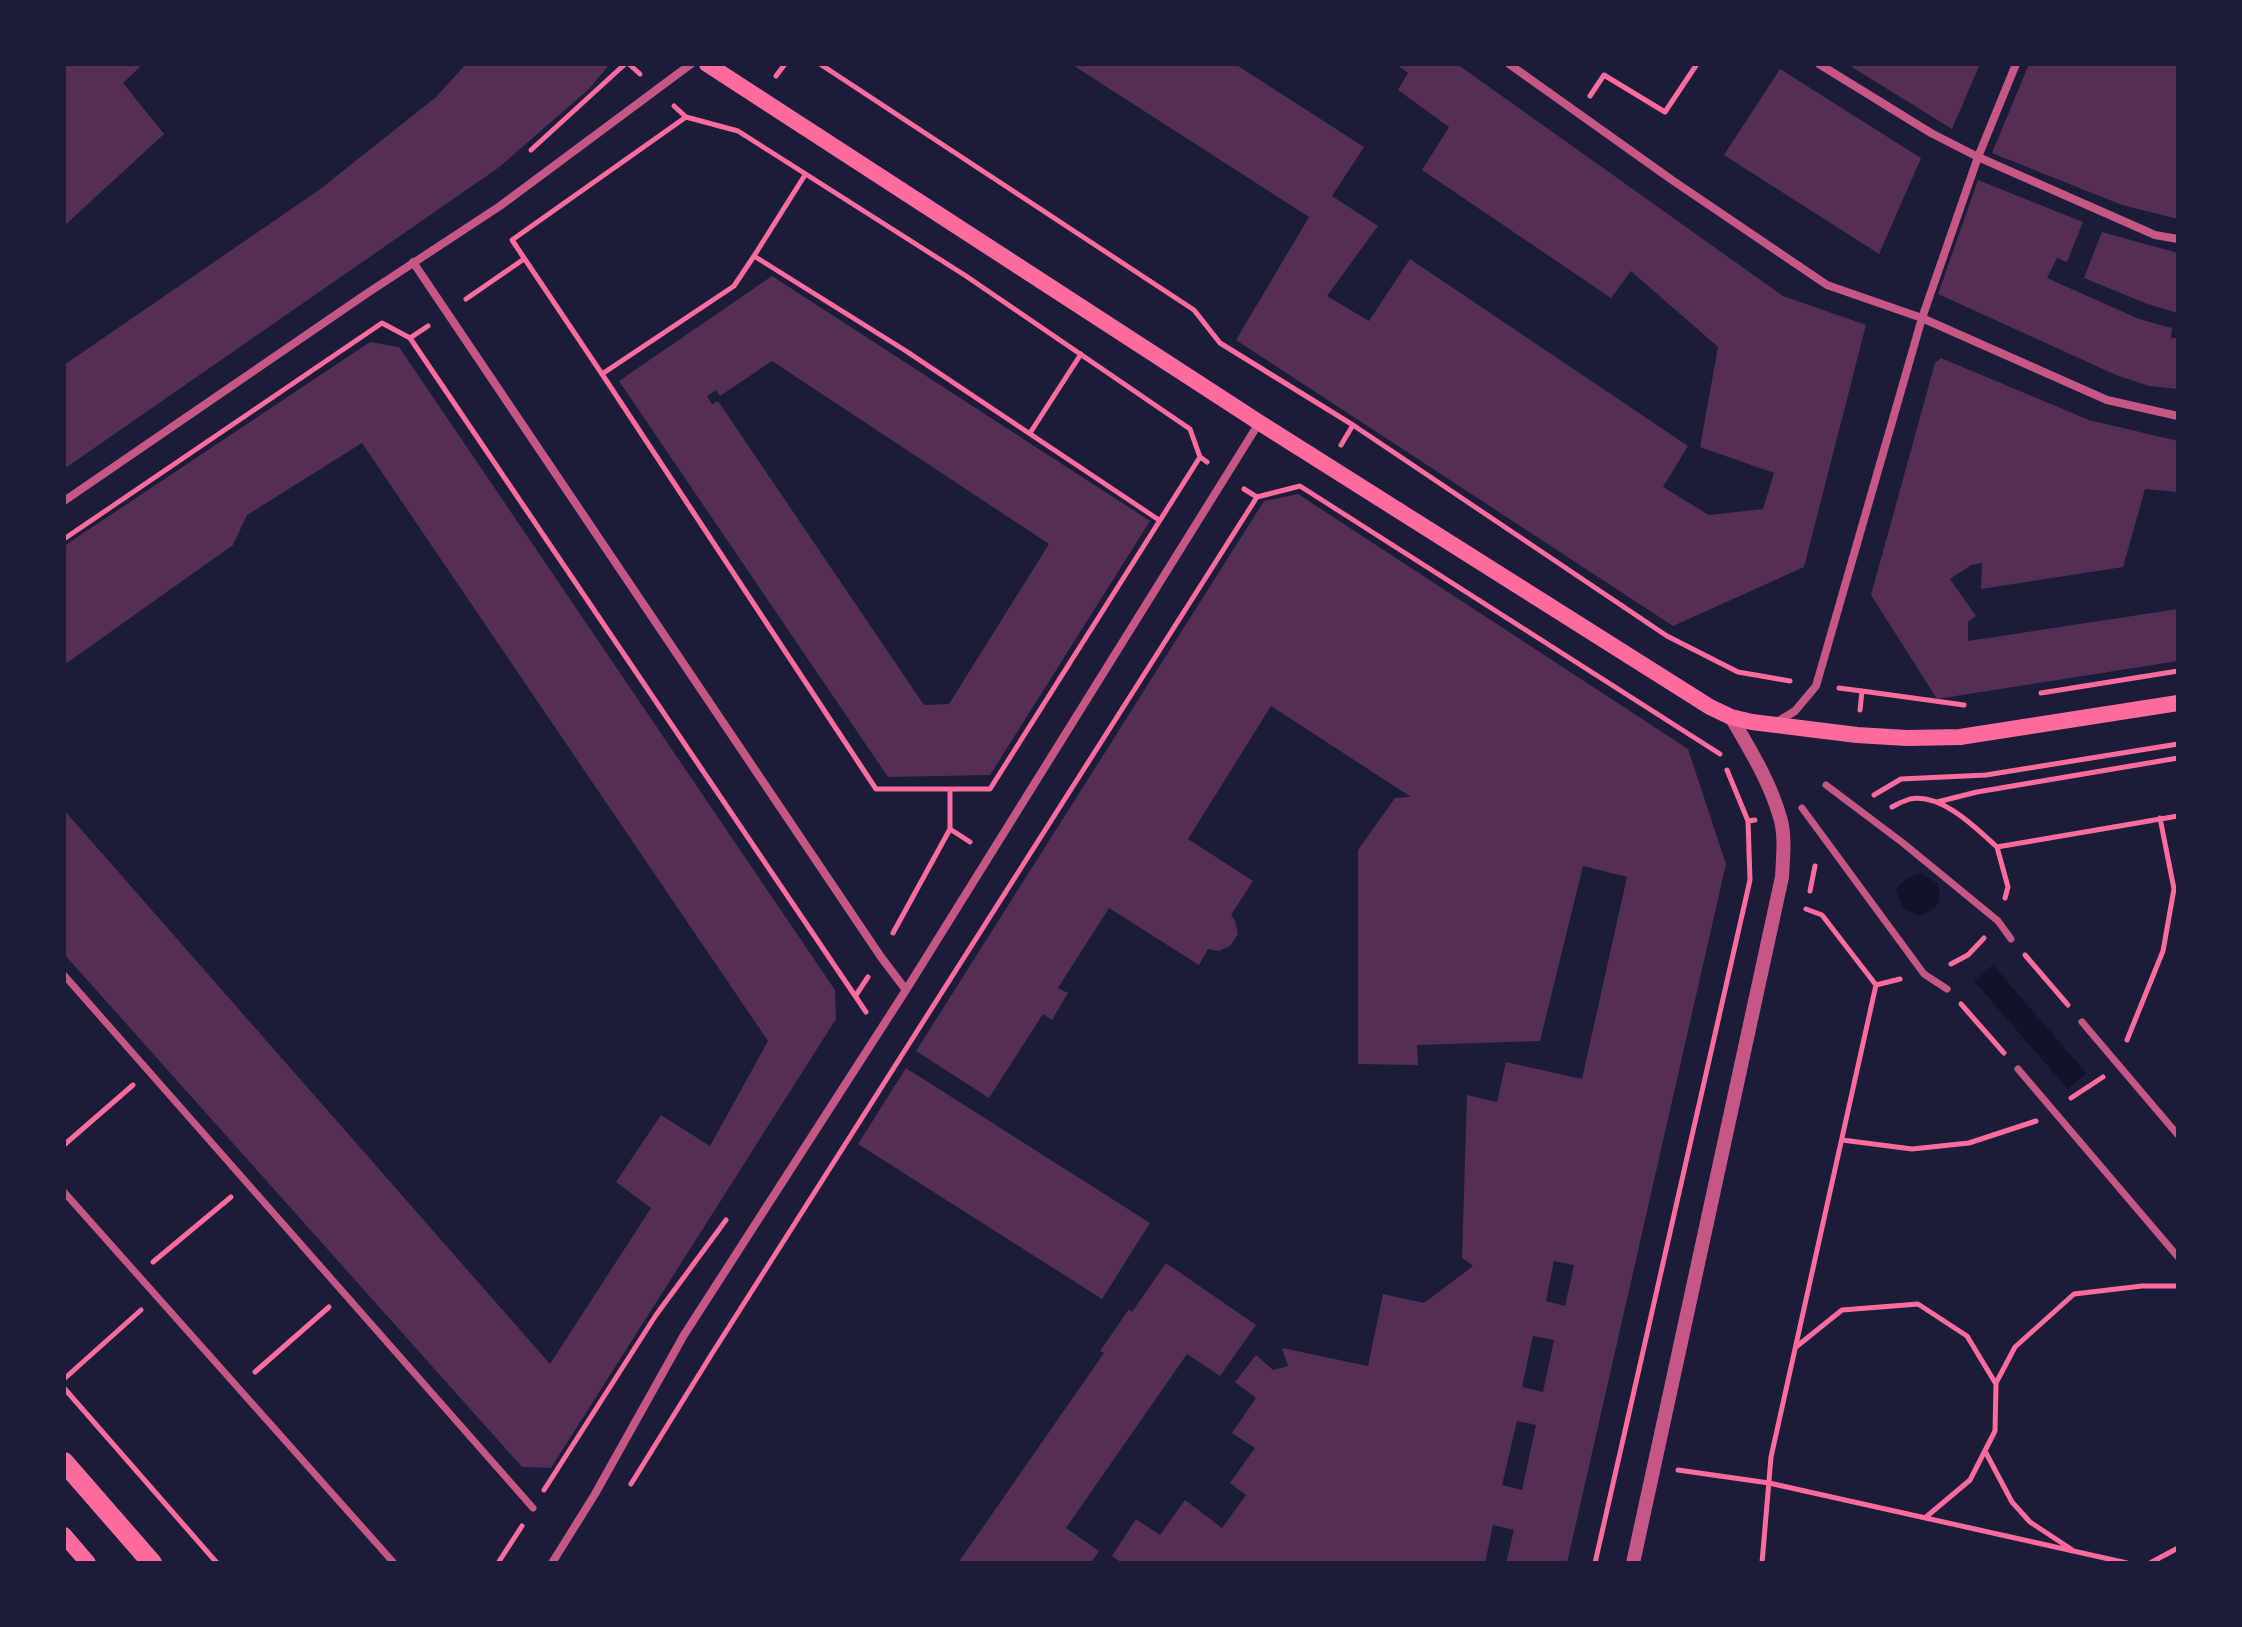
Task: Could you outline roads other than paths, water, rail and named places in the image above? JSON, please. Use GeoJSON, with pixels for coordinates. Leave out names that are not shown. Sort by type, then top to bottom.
{"type":"FeatureCollection","features":[{"type":"Feature","properties":{"kind":"main road"},"geometry":{"type":"LineString","coordinates":[[707,64],[1260,423],[1697,699],[1731,717],[1857,735],[1960,737],[2178,703]]}},
{"type":"Feature","properties":{"kind":"main road"},"geometry":{"type":"LineString","coordinates":[[64,1462],[152,1563]]}},
{"type":"Feature","properties":{"kind":"main road"},"geometry":{"type":"LineString","coordinates":[[64,1535],[88,1563]]}},
{"type":"Feature","properties":{"kind":"street"},"geometry":{"type":"LineString","coordinates":[[64,501],[500,206],[691,64]]}},
{"type":"Feature","properties":{"kind":"street"},"geometry":{"type":"LineString","coordinates":[[1509,64],[1827,285],[1922,318],[2107,400],[2178,416]]}},
{"type":"Feature","properties":{"kind":"street"},"geometry":{"type":"LineString","coordinates":[[1819,64],[1931,133],[1978,157],[2155,235],[2178,239]]}},
{"type":"Feature","properties":{"kind":"street"},"geometry":{"type":"LineString","coordinates":[[1773,724],[1795,711],[1816,686],[1922,318],[1978,157],[2016,64]]}},
{"type":"Feature","properties":{"kind":"street"},"geometry":{"type":"LineString","coordinates":[[413,262],[906,990]]}},
{"type":"Feature","properties":{"kind":"street"},"geometry":{"type":"LineString","coordinates":[[552,1563],[595,1494],[684,1335],[906,990],[1260,423]]}},
{"type":"Feature","properties":{"kind":"street"},"geometry":{"type":"LineString","coordinates":[[1633,1563],[1782,877],[1784,845],[1780,815],[1731,717]]}},
{"type":"Feature","properties":{"kind":"street"},"geometry":{"type":"LineString","coordinates":[[1826,785],[1998,921],[2011,939]]}},
{"type":"Feature","properties":{"kind":"street"},"geometry":{"type":"LineString","coordinates":[[1802,808],[1924,974],[1947,989]]}},
{"type":"Feature","properties":{"kind":"street"},"geometry":{"type":"LineString","coordinates":[[64,975],[533,1508]]}},
{"type":"Feature","properties":{"kind":"street"},"geometry":{"type":"LineString","coordinates":[[2082,1022],[2178,1135]]}},
{"type":"Feature","properties":{"kind":"street"},"geometry":{"type":"LineString","coordinates":[[2018,1069],[2178,1257]]}},
{"type":"Feature","properties":{"kind":"street"},"geometry":{"type":"LineString","coordinates":[[64,1192],[394,1563]]}}]}
